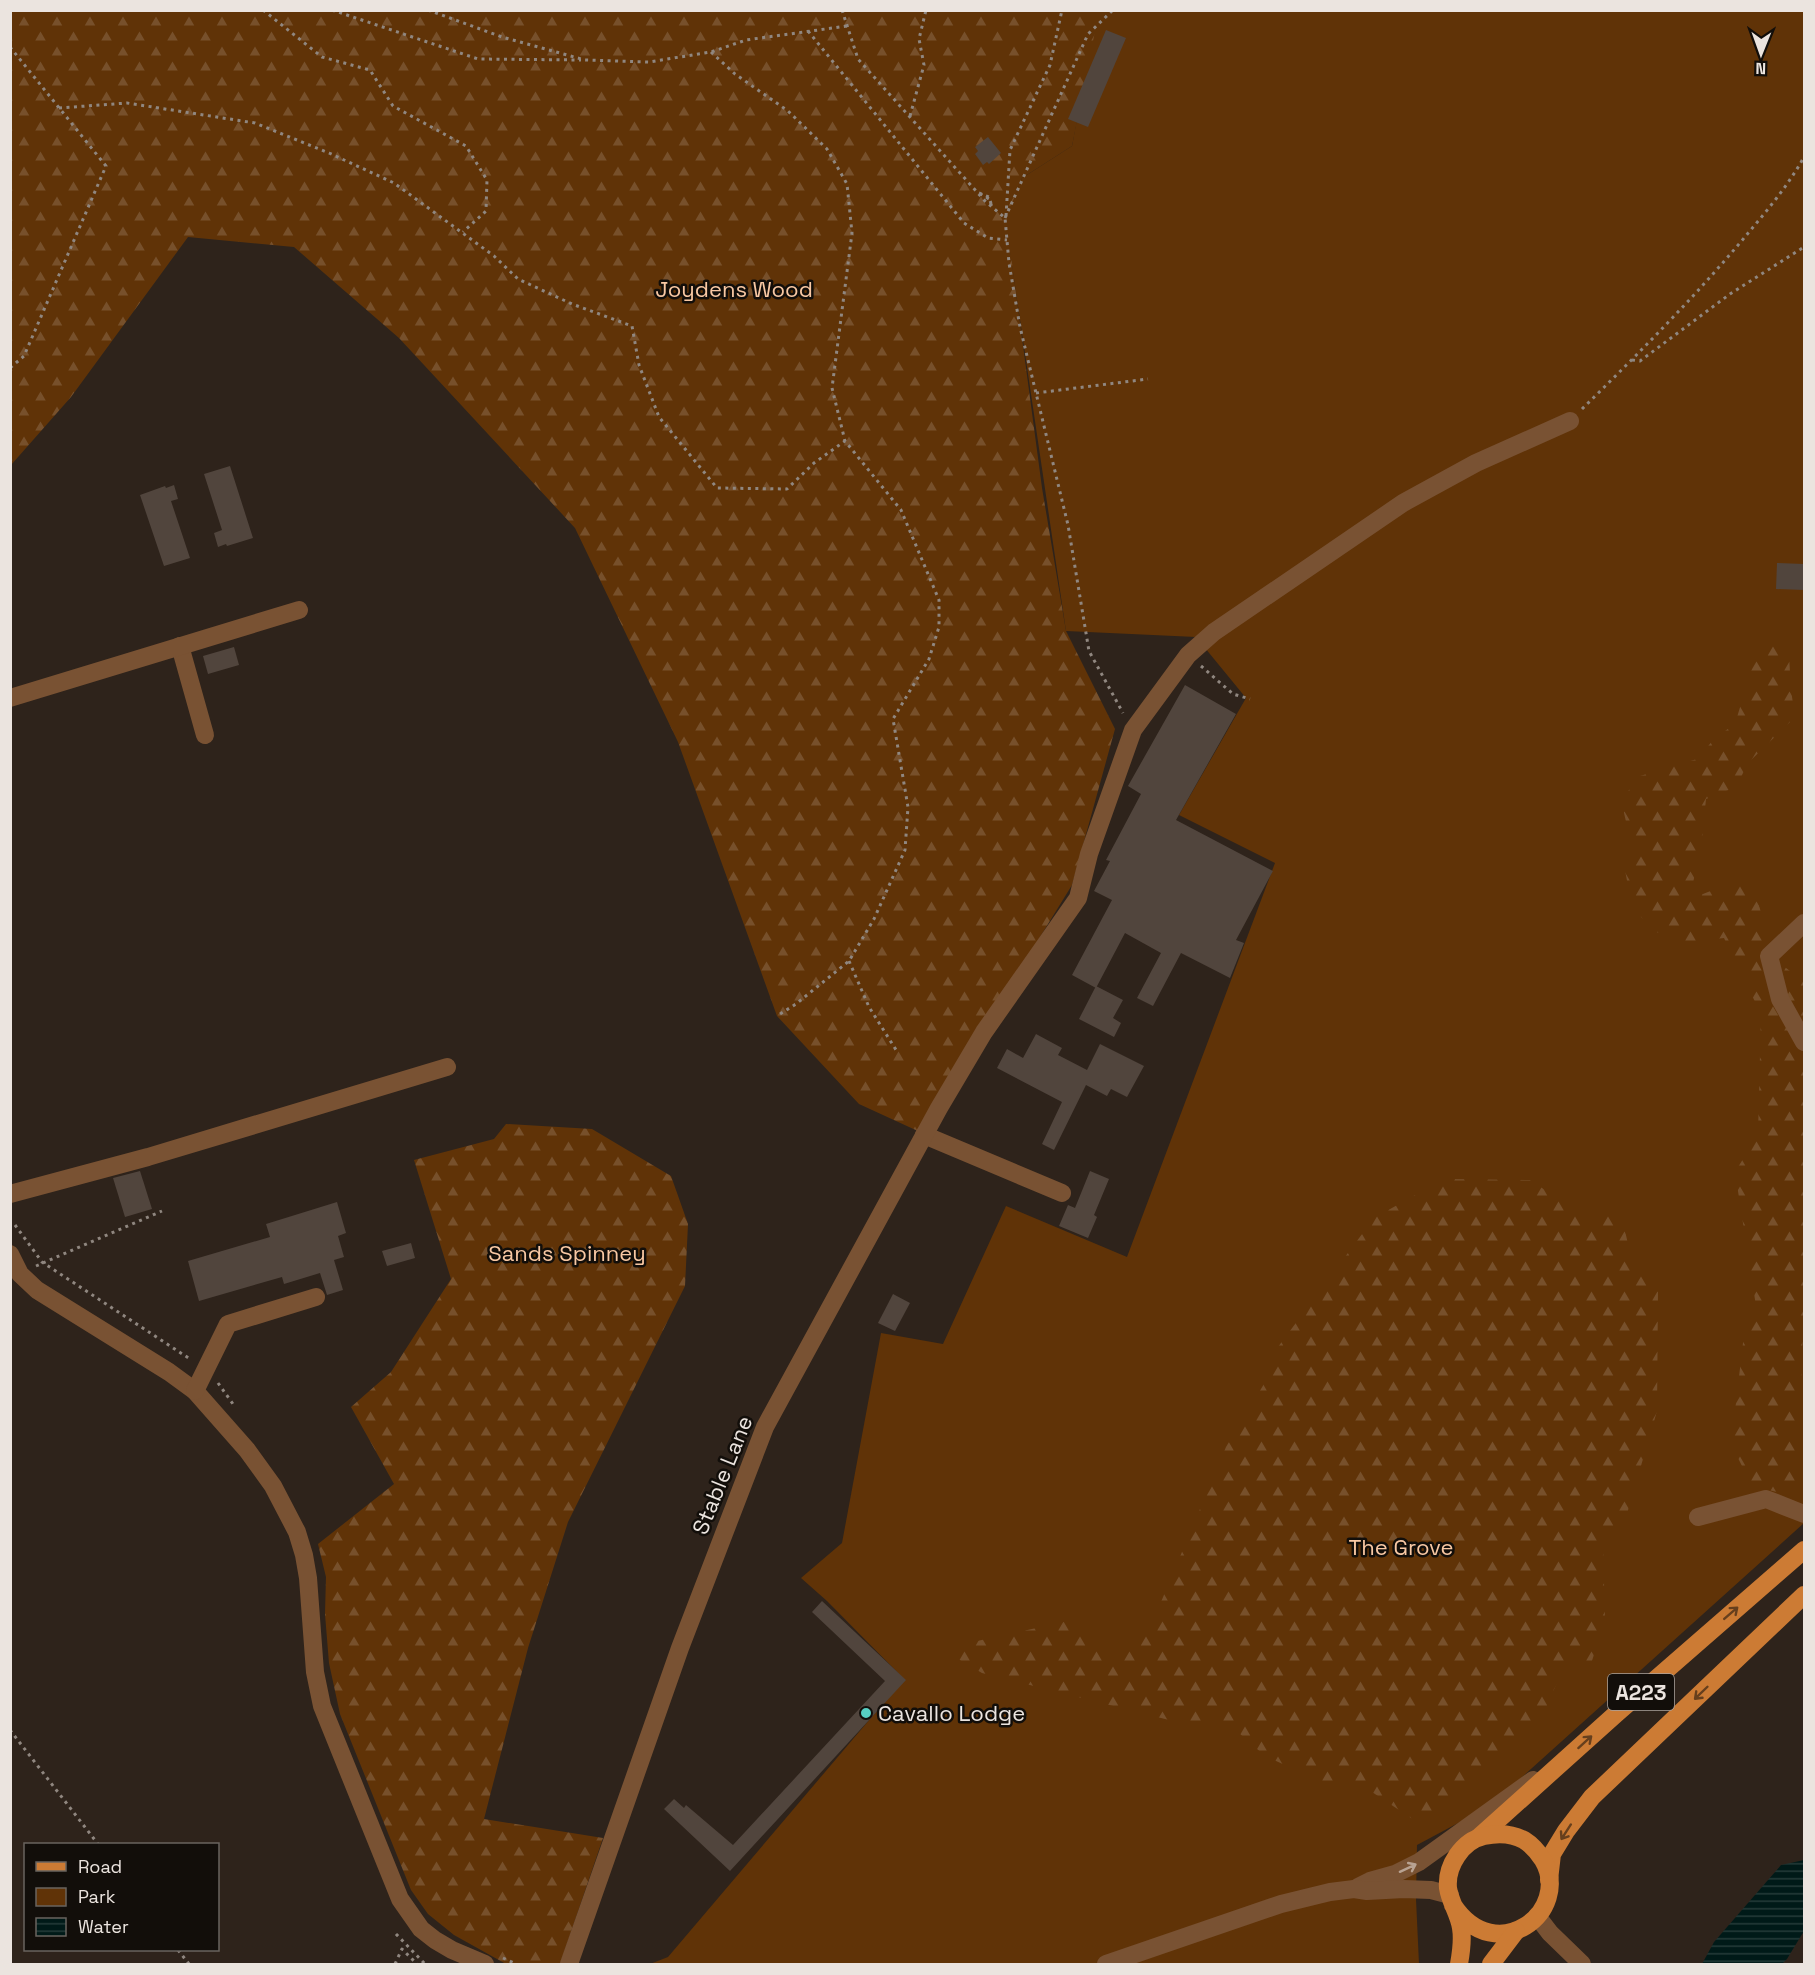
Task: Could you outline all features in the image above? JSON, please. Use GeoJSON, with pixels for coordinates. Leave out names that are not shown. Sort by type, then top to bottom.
{"type":"FeatureCollection","features":[{"type":"Feature","properties":{"kind":"main road","name":"A223"},"geometry":{"type":"LineString","coordinates":[[1459,1965],[1462,1943],[1461,1927],[1451,1900],[1448,1878],[1455,1858],[1465,1846],[1479,1837],[1804,1550]]}},
{"type":"Feature","properties":{"kind":"main road","name":"A223"},"geometry":{"type":"LineString","coordinates":[[1537,1916],[1548,1893],[1552,1854],[1592,1797],[1804,1595]]}},
{"type":"Feature","properties":{"kind":"main road"},"geometry":{"type":"LineString","coordinates":[[1479,1837],[1494,1833],[1510,1834],[1525,1841],[1538,1851],[1546,1865],[1549,1880]]}},
{"type":"Feature","properties":{"kind":"main road"},"geometry":{"type":"LineString","coordinates":[[1451,1900],[1461,1917],[1486,1932],[1501,1934],[1516,1931],[1537,1916]]}},
{"type":"Feature","properties":{"kind":"main road"},"geometry":{"type":"LineString","coordinates":[[1491,1965],[1516,1931]]}},
{"type":"Feature","properties":{"kind":"street","name":"Stable Lane"},"geometry":{"type":"LineString","coordinates":[[569,1965],[680,1648],[765,1427],[924,1135],[984,1032],[1078,898],[1089,854],[1133,730],[1188,655],[1214,632],[1403,503],[1476,463],[1570,421]]}},
{"type":"Feature","properties":{"kind":"street"},"geometry":{"type":"LineString","coordinates":[[10,698],[299,610]]}},
{"type":"Feature","properties":{"kind":"street"},"geometry":{"type":"LineString","coordinates":[[180,646],[205,735]]}},
{"type":"Feature","properties":{"kind":"street"},"geometry":{"type":"LineString","coordinates":[[1804,923],[1769,956],[1780,999],[1804,1042]]}},
{"type":"Feature","properties":{"kind":"street"},"geometry":{"type":"LineString","coordinates":[[10,1194],[148,1157],[447,1067]]}},
{"type":"Feature","properties":{"kind":"street"},"geometry":{"type":"LineString","coordinates":[[924,1135],[1062,1193]]}},
{"type":"Feature","properties":{"kind":"street"},"geometry":{"type":"LineString","coordinates":[[10,1254],[20,1274],[37,1290],[169,1372],[195,1391],[247,1450],[273,1486],[297,1532],[304,1555],[308,1578],[315,1672],[322,1706],[399,1899],[421,1929],[435,1940],[452,1950],[492,1960]]}},
{"type":"Feature","properties":{"kind":"street"},"geometry":{"type":"LineString","coordinates":[[195,1391],[228,1324],[316,1297]]}},
{"type":"Feature","properties":{"kind":"street"},"geometry":{"type":"LineString","coordinates":[[1698,1517],[1766,1499],[1804,1514]]}},
{"type":"Feature","properties":{"kind":"street"},"geometry":{"type":"LineString","coordinates":[[1106,1965],[1281,1904],[1330,1892],[1354,1889],[1370,1881],[1395,1874],[1419,1862],[1532,1780],[1562,1763]]}},
{"type":"Feature","properties":{"kind":"street"},"geometry":{"type":"LineString","coordinates":[[1354,1889],[1367,1892],[1413,1889],[1451,1900]]}},
{"type":"Feature","properties":{"kind":"street"},"geometry":{"type":"LineString","coordinates":[[1537,1916],[1582,1965]]}},
{"type":"Feature","properties":{"kind":"path"},"geometry":{"type":"LineString","coordinates":[[263,10],[322,57],[370,70],[393,106],[466,146],[487,180],[486,211],[463,233]]}},
{"type":"Feature","properties":{"kind":"path"},"geometry":{"type":"LineString","coordinates":[[332,10],[478,59],[649,62],[711,52],[746,39],[847,26]]}},
{"type":"Feature","properties":{"kind":"path"},"geometry":{"type":"LineString","coordinates":[[428,10],[501,37],[585,60]]}},
{"type":"Feature","properties":{"kind":"path"},"geometry":{"type":"LineString","coordinates":[[842,10],[858,59],[979,194],[1005,218]]}},
{"type":"Feature","properties":{"kind":"path"},"geometry":{"type":"LineString","coordinates":[[910,116],[924,65],[919,39],[926,10]]}},
{"type":"Feature","properties":{"kind":"path"},"geometry":{"type":"LineString","coordinates":[[1062,10],[1050,65],[1010,150],[1005,218],[1008,263],[1020,327],[1068,525],[1089,651],[1133,730]]}},
{"type":"Feature","properties":{"kind":"path"},"geometry":{"type":"LineString","coordinates":[[1005,218],[1088,34],[1113,10]]}},
{"type":"Feature","properties":{"kind":"path"},"geometry":{"type":"LineString","coordinates":[[808,31],[964,223],[988,238],[1007,240]]}},
{"type":"Feature","properties":{"kind":"path"},"geometry":{"type":"LineString","coordinates":[[10,47],[106,166],[24,356],[10,368]]}},
{"type":"Feature","properties":{"kind":"path"},"geometry":{"type":"LineString","coordinates":[[711,52],[735,74],[788,111],[827,149],[847,184],[852,233],[832,388],[844,441],[901,510],[939,600],[939,627],[929,659],[893,719],[908,807],[905,850],[873,920],[849,961],[796,1004],[780,1014]]}},
{"type":"Feature","properties":{"kind":"path"},"geometry":{"type":"LineString","coordinates":[[59,108],[127,103],[255,123],[394,183],[494,256],[518,279],[572,304],[632,326],[639,365],[659,417],[717,488],[787,489],[814,463],[844,441]]}},
{"type":"Feature","properties":{"kind":"path"},"geometry":{"type":"LineString","coordinates":[[1570,421],[1682,309],[1731,254],[1772,204],[1804,157]]}},
{"type":"Feature","properties":{"kind":"path"},"geometry":{"type":"LineString","coordinates":[[1632,360],[1640,361],[1730,294],[1804,247]]}},
{"type":"Feature","properties":{"kind":"path"},"geometry":{"type":"LineString","coordinates":[[1036,393],[1148,379]]}},
{"type":"Feature","properties":{"kind":"path"},"geometry":{"type":"LineString","coordinates":[[1188,655],[1233,694],[1251,699]]}},
{"type":"Feature","properties":{"kind":"path"},"geometry":{"type":"LineString","coordinates":[[849,961],[868,1006],[898,1053]]}},
{"type":"Feature","properties":{"kind":"path"},"geometry":{"type":"LineString","coordinates":[[33,1270],[38,1263],[162,1211]]}},
{"type":"Feature","properties":{"kind":"path"},"geometry":{"type":"LineString","coordinates":[[15,1225],[42,1262],[205,1370],[238,1412]]}},
{"type":"Feature","properties":{"kind":"path"},"geometry":{"type":"LineString","coordinates":[[10,1731],[96,1843]]}},
{"type":"Feature","properties":{"kind":"path"},"geometry":{"type":"LineString","coordinates":[[396,1934],[425,1965]]}},
{"type":"Feature","properties":{"kind":"path"},"geometry":{"type":"LineString","coordinates":[[395,1965],[402,1949],[417,1965]]}},
{"type":"Feature","properties":{"kind":"path"},"geometry":{"type":"LineString","coordinates":[[179,1951],[189,1965]]}},
{"type":"Feature","properties":{"kind":"path"},"geometry":{"type":"LineString","coordinates":[[492,1960],[516,1965]]}},
{"type":"Feature","properties":{"kind":"green space","name":"Joydens Wood"},"geometry":{"type":"Polygon","coordinates":[[[11,11],[1099,11],[1072,146],[1022,178],[1006,218],[1042,488],[1066,631],[1115,729],[1072,885],[920,1132],[859,1104],[777,1016],[678,742],[575,528],[399,338],[294,247],[188,237],[71,397],[11,465],[11,11]]]}},
{"type":"Feature","properties":{"kind":"green space"},"geometry":{"type":"Polygon","coordinates":[[[1097,11],[1804,11],[1804,1523],[1490,1806],[1417,1845],[1416,1899],[1419,1964],[650,1964],[668,1957],[904,1679],[801,1578],[842,1543],[881,1333],[943,1344],[1006,1206],[1127,1257],[1275,863],[1179,815],[1246,698],[1196,637],[1066,631],[1005,218],[1022,178],[1072,146],[1097,11]]]}},
{"type":"Feature","properties":{"kind":"green space"},"geometry":{"type":"Polygon","coordinates":[[[1773,646],[1789,655],[1795,717],[1748,763],[1736,787],[1706,799],[1702,839],[1692,888],[1703,894],[1738,880],[1753,884],[1767,934],[1781,964],[1804,982],[1804,1298],[1797,1497],[1752,1486],[1731,1444],[1743,1343],[1756,1306],[1735,1172],[1758,1135],[1761,1014],[1724,938],[1678,943],[1653,930],[1632,907],[1625,870],[1634,856],[1621,800],[1640,776],[1697,759],[1715,738],[1735,724],[1756,654],[1773,646]]]}},
{"type":"Feature","properties":{"kind":"green space","name":"Sands Spinney"},"geometry":{"type":"Polygon","coordinates":[[[506,1124],[592,1129],[671,1176],[688,1224],[685,1286],[568,1522],[528,1648],[484,1819],[603,1838],[560,1964],[506,1964],[454,1935],[428,1914],[411,1890],[340,1714],[329,1663],[325,1614],[326,1577],[318,1544],[394,1484],[351,1407],[391,1372],[451,1279],[414,1160],[494,1139],[506,1124]]]}},
{"type":"Feature","properties":{"kind":"green space","name":"The Grove"},"geometry":{"type":"Polygon","coordinates":[[[1444,1179],[1530,1180],[1590,1220],[1621,1213],[1630,1253],[1658,1289],[1657,1411],[1624,1524],[1603,1544],[1605,1620],[1590,1667],[1565,1664],[1545,1710],[1429,1830],[1354,1780],[1329,1785],[1265,1756],[1231,1726],[1177,1722],[982,1673],[941,1649],[1082,1618],[1094,1647],[1128,1651],[1148,1633],[1226,1447],[1273,1369],[1278,1347],[1374,1218],[1444,1179]]]}},
{"type":"Feature","properties":{"kind":"water"},"geometry":{"type":"Polygon","coordinates":[[[1804,1860],[1804,1931],[1787,1959],[1782,1964],[1702,1964],[1714,1942],[1781,1865],[1804,1860]]]}},
{"type":"Feature","properties":{"kind":"building"},"geometry":{"type":"Polygon","coordinates":[[[1106,30],[1126,38],[1088,127],[1068,119],[1106,30]]]}},
{"type":"Feature","properties":{"kind":"building"},"geometry":{"type":"Polygon","coordinates":[[[988,137],[1001,153],[989,164],[987,162],[983,165],[975,154],[978,151],[975,147],[988,137]]]}},
{"type":"Feature","properties":{"kind":"building"},"geometry":{"type":"Polygon","coordinates":[[[230,466],[253,538],[218,547],[214,533],[222,530],[204,474],[230,466]]]}},
{"type":"Feature","properties":{"kind":"building"},"geometry":{"type":"Polygon","coordinates":[[[174,485],[178,499],[171,501],[190,558],[164,566],[140,495],[174,485]]]}},
{"type":"Feature","properties":{"kind":"building"},"geometry":{"type":"Polygon","coordinates":[[[1777,563],[1804,564],[1804,590],[1776,589],[1777,563]]]}},
{"type":"Feature","properties":{"kind":"building"},"geometry":{"type":"Polygon","coordinates":[[[234,647],[239,665],[208,674],[203,656],[234,647]]]}},
{"type":"Feature","properties":{"kind":"building"},"geometry":{"type":"Polygon","coordinates":[[[1185,685],[1236,714],[1176,820],[1273,871],[1236,940],[1244,943],[1230,978],[1181,953],[1153,1006],[1137,998],[1161,953],[1125,933],[1096,988],[1072,975],[1112,900],[1094,891],[1110,861],[1106,860],[1141,794],[1128,786],[1185,685]]]}},
{"type":"Feature","properties":{"kind":"building"},"geometry":{"type":"Polygon","coordinates":[[[1096,986],[1123,1000],[1113,1018],[1121,1023],[1114,1037],[1079,1019],[1096,986]]]}},
{"type":"Feature","properties":{"kind":"building"},"geometry":{"type":"Polygon","coordinates":[[[1036,1034],[1062,1048],[1058,1055],[1087,1070],[1100,1044],[1144,1066],[1127,1097],[1111,1089],[1107,1096],[1086,1085],[1054,1150],[1042,1144],[1062,1102],[997,1068],[1007,1049],[1023,1058],[1036,1034]]]}},
{"type":"Feature","properties":{"kind":"building"},"geometry":{"type":"Polygon","coordinates":[[[140,1171],[152,1209],[125,1217],[113,1178],[140,1171]]]}},
{"type":"Feature","properties":{"kind":"building"},"geometry":{"type":"Polygon","coordinates":[[[1090,1171],[1109,1179],[1094,1215],[1097,1217],[1088,1238],[1059,1226],[1068,1205],[1075,1208],[1090,1171]]]}},
{"type":"Feature","properties":{"kind":"building"},"geometry":{"type":"Polygon","coordinates":[[[337,1202],[346,1233],[338,1236],[344,1257],[334,1260],[343,1290],[327,1295],[320,1273],[284,1284],[282,1277],[199,1301],[188,1261],[270,1237],[266,1224],[337,1202]]]}},
{"type":"Feature","properties":{"kind":"building"},"geometry":{"type":"Polygon","coordinates":[[[411,1243],[415,1258],[387,1266],[382,1251],[411,1243]]]}},
{"type":"Feature","properties":{"kind":"building"},"geometry":{"type":"Polygon","coordinates":[[[893,1294],[910,1303],[895,1331],[878,1323],[893,1294]]]}},
{"type":"Feature","properties":{"kind":"building","name":"Cavallo Lodge"},"geometry":{"type":"Polygon","coordinates":[[[822,1601],[906,1680],[730,1871],[664,1809],[674,1799],[684,1808],[686,1805],[733,1845],[885,1681],[812,1612],[822,1601]]]}},
{"type":"Feature","properties":{"kind":"place","name":"Cavallo Lodge"},"geometry":{"type":"Point","coordinates":[866,1713]}}]}
